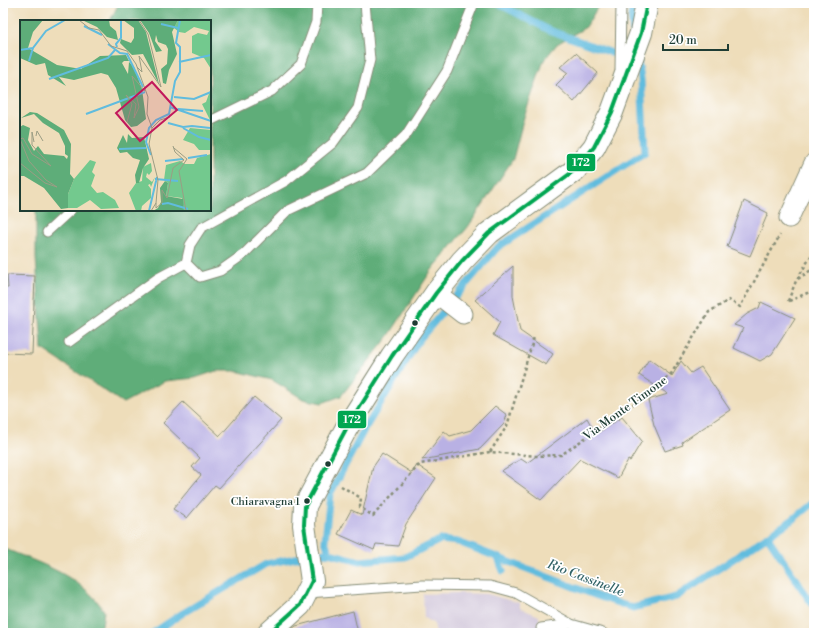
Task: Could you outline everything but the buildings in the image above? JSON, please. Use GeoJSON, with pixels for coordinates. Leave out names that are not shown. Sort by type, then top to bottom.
{"type":"FeatureCollection","features":[{"type":"Feature","properties":{"kind":"street"},"geometry":{"type":"LineString","coordinates":[[269,633],[300,605],[310,587],[304,525],[305,506],[346,428],[392,356],[436,293],[462,261],[489,233],[575,170],[594,147],[612,112],[641,33],[647,3]]}},
{"type":"Feature","properties":{"kind":"street"},"geometry":{"type":"LineString","coordinates":[[789,218],[814,163]]}},
{"type":"Feature","properties":{"kind":"street"},"geometry":{"type":"LineString","coordinates":[[436,293],[463,314]]}},
{"type":"Feature","properties":{"kind":"lane"},"geometry":{"type":"LineString","coordinates":[[211,121],[272,91],[301,64],[316,22],[317,3]]}},
{"type":"Feature","properties":{"kind":"lane"},"geometry":{"type":"LineString","coordinates":[[69,342],[158,278],[186,263],[190,245],[201,228],[286,181],[333,142],[358,108],[370,60],[365,3]]}},
{"type":"Feature","properties":{"kind":"lane"},"geometry":{"type":"LineString","coordinates":[[186,263],[200,277],[220,271],[244,254],[287,211],[367,173],[406,135],[443,78],[474,3]]}},
{"type":"Feature","properties":{"kind":"lane"},"geometry":{"type":"LineString","coordinates":[[621,3],[621,86]]}},
{"type":"Feature","properties":{"kind":"lane"},"geometry":{"type":"LineString","coordinates":[[47,232],[70,211]]}},
{"type":"Feature","properties":{"kind":"lane"},"geometry":{"type":"LineString","coordinates":[[310,587],[422,585],[490,586],[516,593],[571,624],[603,633]]}},
{"type":"Feature","properties":{"kind":"lane"},"geometry":{"type":"LineString","coordinates":[[541,628],[571,624]]}},
{"type":"Feature","properties":{"kind":"path","name":"Via Monte Timone"},"geometry":{"type":"LineString","coordinates":[[361,498],[360,508],[373,516],[420,464],[490,452],[536,456],[561,455],[642,398],[671,374],[709,312],[729,300],[740,307],[789,218]]}},
{"type":"Feature","properties":{"kind":"path"},"geometry":{"type":"LineString","coordinates":[[814,254],[811,256],[796,281],[788,301],[814,290]]}},
{"type":"Feature","properties":{"kind":"path"},"geometry":{"type":"LineString","coordinates":[[796,281],[814,268]]}},
{"type":"Feature","properties":{"kind":"path"},"geometry":{"type":"LineString","coordinates":[[490,452],[507,426],[534,337]]}},
{"type":"Feature","properties":{"kind":"shaded area"},"geometry":{"type":"Polygon","coordinates":[[[423,594],[487,594],[520,603],[520,608],[539,616],[541,633],[436,633],[434,624],[424,617],[423,594]]]}},
{"type":"Feature","properties":{"kind":"green space"},"geometry":{"type":"Polygon","coordinates":[[[119,3],[600,3],[586,27],[557,44],[544,60],[524,117],[513,159],[468,227],[431,271],[388,337],[341,396],[322,403],[303,399],[272,380],[236,371],[216,371],[195,378],[165,381],[123,403],[42,349],[36,258],[36,211],[211,211],[211,20],[110,20],[119,3]]]}},
{"type":"Feature","properties":{"kind":"green space"},"geometry":{"type":"Polygon","coordinates":[[[3,548],[45,565],[84,588],[104,611],[102,625],[96,633],[3,633],[3,548]]]}},
{"type":"Feature","properties":{"kind":"waterway"},"geometry":{"type":"LineString","coordinates":[[497,3],[549,30],[623,57]]}},
{"type":"Feature","properties":{"kind":"waterway"},"geometry":{"type":"LineString","coordinates":[[633,3],[631,16],[633,31]]}},
{"type":"Feature","properties":{"kind":"waterway"},"geometry":{"type":"LineString","coordinates":[[329,553],[325,540],[330,494],[363,432],[419,340],[498,247],[645,152],[641,78],[638,61]]}},
{"type":"Feature","properties":{"kind":"waterway","name":"Rio Cassinelle"},"geometry":{"type":"LineString","coordinates":[[153,633],[183,613],[266,564],[315,554],[329,553],[360,561],[405,557],[440,540],[458,542],[597,596],[633,608],[676,597],[792,520],[814,502]]}},
{"type":"Feature","properties":{"kind":"waterway"},"geometry":{"type":"LineString","coordinates":[[767,536],[814,607]]}},
{"type":"Feature","properties":{"kind":"waterway"},"geometry":{"type":"LineString","coordinates":[[498,558],[503,571]]}},
{"type":"Feature","properties":{"kind":"transit line","name":"172"},"geometry":{"type":"LineString","coordinates":[[312,581],[304,525],[305,506],[346,429],[392,356],[436,293],[462,261],[489,233],[575,170],[594,147],[612,112],[641,33],[647,3]]}},
{"type":"Feature","properties":{"kind":"transit line","name":"172"},"geometry":{"type":"LineString","coordinates":[[269,633],[300,605],[312,581]]}},
{"type":"Feature","properties":{"kind":"place","name":"Chiaravagna 1"},"geometry":{"type":"Point","coordinates":[307,501]}}]}
